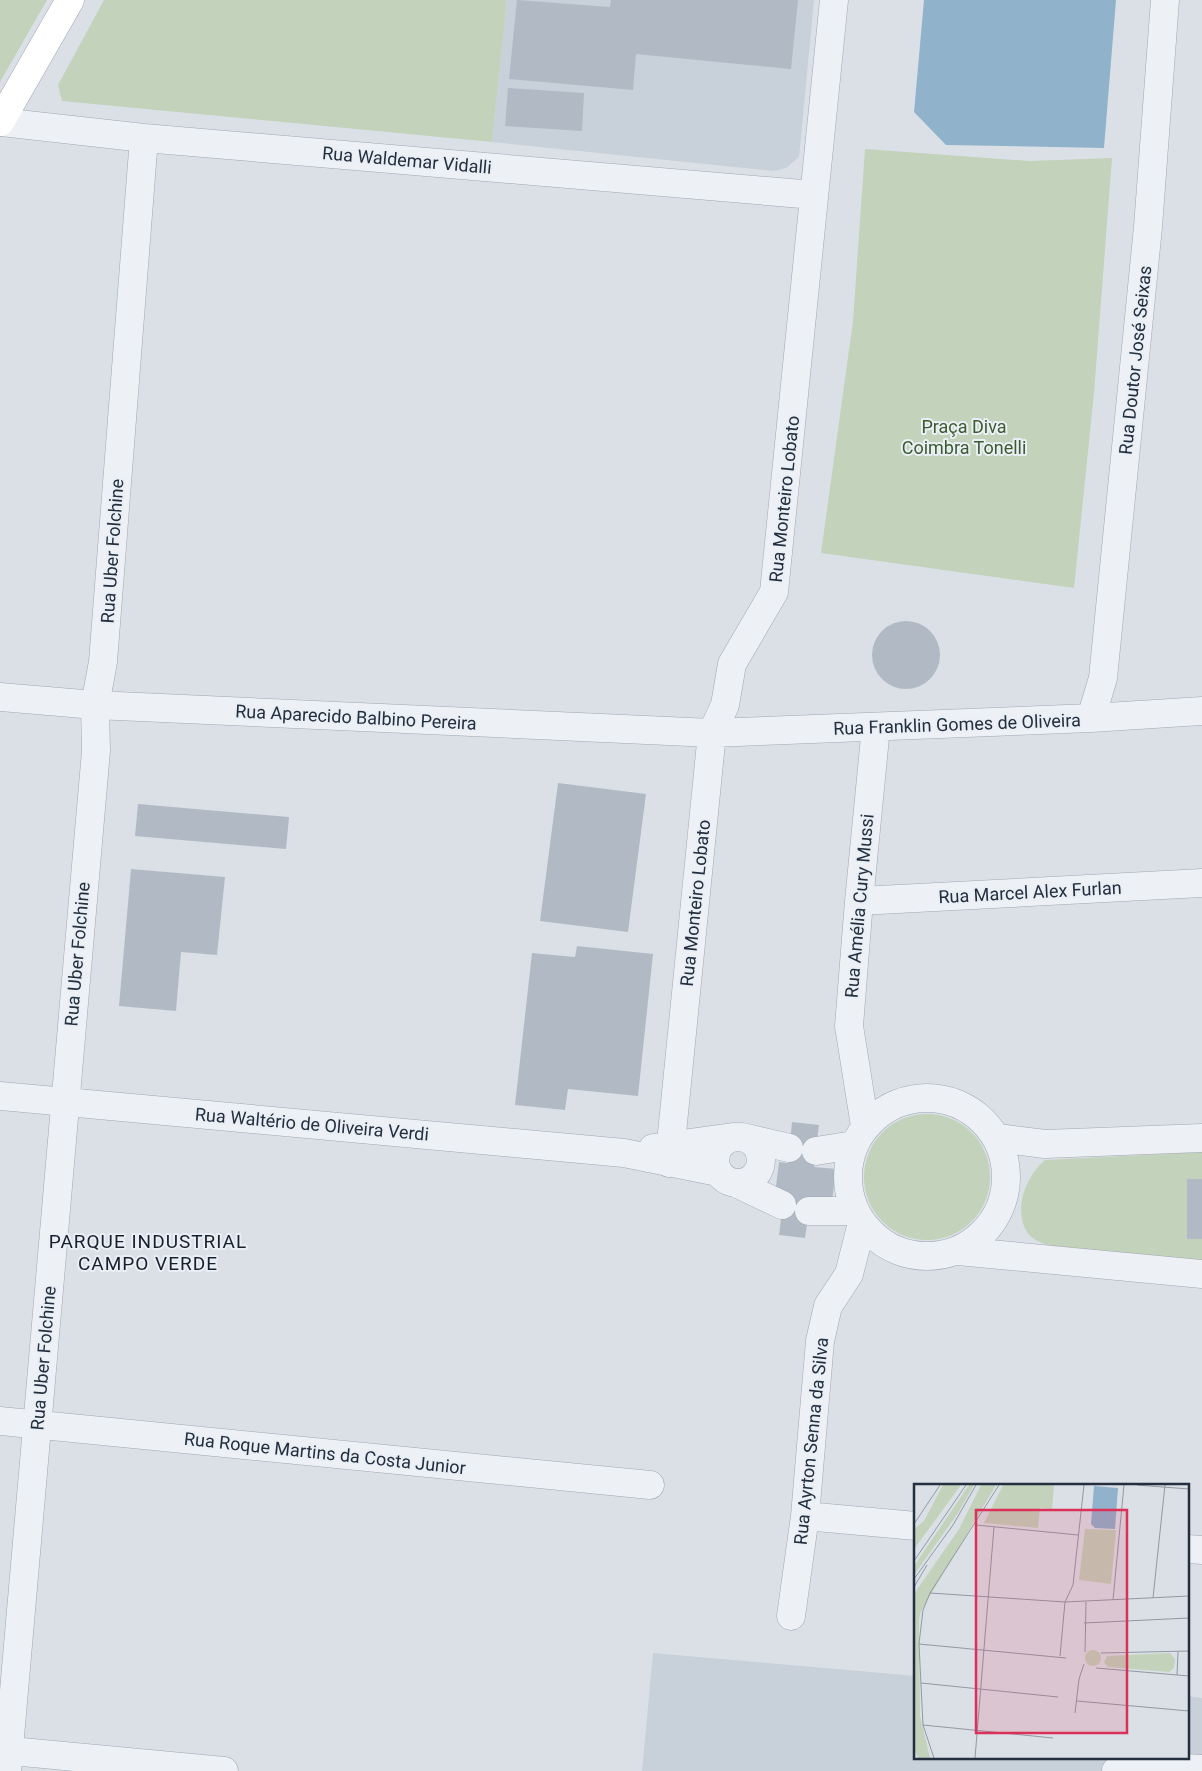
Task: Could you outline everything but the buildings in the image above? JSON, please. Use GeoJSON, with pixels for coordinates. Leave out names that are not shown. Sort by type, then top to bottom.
{"type":"FeatureCollection","features":[{"type":"Feature","properties":{"kind":"main road"},"geometry":{"type":"LineString","coordinates":[[0,122],[70,0]]}},
{"type":"Feature","properties":{"kind":"street","name":"Rua Monteiro Lobato"},"geometry":{"type":"LineString","coordinates":[[670,1154],[712,733],[725,705],[732,664],[774,592],[834,0]]}},
{"type":"Feature","properties":{"kind":"street","name":"Rua Doutor José Seixas"},"geometry":{"type":"LineString","coordinates":[[1091,718],[1103,678],[1148,227],[1165,0]]}},
{"type":"Feature","properties":{"kind":"street","name":"Rua Waldemar Vidalli"},"geometry":{"type":"LineString","coordinates":[[0,122],[144,138],[814,195]]}},
{"type":"Feature","properties":{"kind":"street","name":"Rua Uber Folchine"},"geometry":{"type":"LineString","coordinates":[[5,1757],[38,1424],[64,1101],[96,751],[95,705],[103,662],[144,138]]}},
{"type":"Feature","properties":{"kind":"street","name":"Rua Aparecido Balbino Pereira"},"geometry":{"type":"LineString","coordinates":[[0,697],[95,705],[712,733]]}},
{"type":"Feature","properties":{"kind":"street","name":"Rua Franklin Gomes de Oliveira"},"geometry":{"type":"LineString","coordinates":[[712,733],[1091,718],[1202,711]]}},
{"type":"Feature","properties":{"kind":"street","name":"Rua Amélia Cury Mussi"},"geometry":{"type":"LineString","coordinates":[[860,1135],[860,1085],[850,1026],[859,901],[876,727]]}},
{"type":"Feature","properties":{"kind":"street","name":"Rua Marcel Alex Furlan"},"geometry":{"type":"LineString","coordinates":[[859,901],[1202,883]]}},
{"type":"Feature","properties":{"kind":"street"},"geometry":{"type":"LineString","coordinates":[[860,1085],[899,1102]]}},
{"type":"Feature","properties":{"kind":"street","name":"Rua Waltério de Oliveira Verdi"},"geometry":{"type":"LineString","coordinates":[[0,1096],[624,1153],[670,1154],[737,1137],[790,1148]]}},
{"type":"Feature","properties":{"kind":"street"},"geometry":{"type":"LineString","coordinates":[[816,1151],[860,1135],[899,1102],[927,1097],[955,1102],[980,1116],[998,1138],[1007,1165],[1007,1186],[1002,1207],[991,1226],[976,1240],[958,1251],[937,1256],[915,1256],[895,1250],[877,1239],[859,1217],[849,1195],[847,1178],[849,1161],[860,1135]]}},
{"type":"Feature","properties":{"kind":"street"},"geometry":{"type":"LineString","coordinates":[[737,1137],[754,1144],[761,1155],[760,1169],[751,1180],[728,1178],[715,1164],[718,1147],[725,1141],[737,1137]]}},
{"type":"Feature","properties":{"kind":"street"},"geometry":{"type":"LineString","coordinates":[[998,1138],[1044,1144],[1202,1138]]}},
{"type":"Feature","properties":{"kind":"street"},"geometry":{"type":"LineString","coordinates":[[1007,1165],[1044,1144]]}},
{"type":"Feature","properties":{"kind":"street","name":"Rua Waltério de Oliveira Verdi"},"geometry":{"type":"LineString","coordinates":[[670,1154],[728,1178],[782,1205]]}},
{"type":"Feature","properties":{"kind":"street"},"geometry":{"type":"LineString","coordinates":[[808,1211],[859,1217]]}},
{"type":"Feature","properties":{"kind":"street","name":"Rua Ayrton Senna da Silva"},"geometry":{"type":"LineString","coordinates":[[791,1616],[805,1516],[820,1341],[828,1306],[850,1274],[859,1217]]}},
{"type":"Feature","properties":{"kind":"street"},"geometry":{"type":"LineString","coordinates":[[991,1226],[1013,1256]]}},
{"type":"Feature","properties":{"kind":"street","name":"Rua Ayrton Senna da Silva"},"geometry":{"type":"LineString","coordinates":[[850,1274],[895,1250]]}},
{"type":"Feature","properties":{"kind":"street"},"geometry":{"type":"LineString","coordinates":[[958,1251],[1202,1274]]}},
{"type":"Feature","properties":{"kind":"street","name":"Rua Roque Martins da Costa Junior"},"geometry":{"type":"LineString","coordinates":[[0,1421],[650,1486]]}},
{"type":"Feature","properties":{"kind":"street"},"geometry":{"type":"LineString","coordinates":[[805,1516],[914,1526]]}},
{"type":"Feature","properties":{"kind":"street"},"geometry":{"type":"LineString","coordinates":[[5,1757],[224,1771]]}},
{"type":"Feature","properties":{"kind":"street"},"geometry":{"type":"LineString","coordinates":[[1116,1771],[1123,1764],[1202,1769]]}},
{"type":"Feature","properties":{"kind":"shaded area"},"geometry":{"type":"Polygon","coordinates":[[[507,0],[814,0],[799,157],[786,168],[773,171],[492,142],[507,0]]]}},
{"type":"Feature","properties":{"kind":"shaded area"},"geometry":{"type":"Polygon","coordinates":[[[653,1653],[914,1676],[914,1758],[1190,1758],[1190,1696],[1202,1698],[1202,1771],[642,1771],[653,1653]]]}},
{"type":"Feature","properties":{"kind":"green space"},"geometry":{"type":"Polygon","coordinates":[[[0,0],[47,0],[0,82],[0,0]]]}},
{"type":"Feature","properties":{"kind":"green space"},"geometry":{"type":"Polygon","coordinates":[[[104,0],[507,0],[492,142],[62,101],[58,85],[104,0]]]}},
{"type":"Feature","properties":{"kind":"green space","name":"Praça Diva Coimbra Tonelli"},"geometry":{"type":"Polygon","coordinates":[[[865,149],[1030,161],[1112,158],[1094,393],[1074,588],[821,553],[853,321],[865,149]]]}},
{"type":"Feature","properties":{"kind":"green space"},"geometry":{"type":"Polygon","coordinates":[[[927,1114],[951,1118],[972,1132],[986,1153],[990,1177],[986,1201],[972,1222],[951,1236],[927,1240],[903,1236],[882,1222],[868,1201],[864,1177],[868,1153],[882,1132],[903,1118],[927,1114]]]}},
{"type":"Feature","properties":{"kind":"green space"},"geometry":{"type":"Polygon","coordinates":[[[1202,1152],[1202,1260],[1050,1246],[1032,1237],[1027,1232],[1023,1223],[1022,1203],[1027,1184],[1045,1160],[1202,1152]]]}},
{"type":"Feature","properties":{"kind":"water"},"geometry":{"type":"Polygon","coordinates":[[[924,0],[1116,0],[1104,148],[946,145],[914,112],[924,0]]]}},
{"type":"Feature","properties":{"kind":"district","name":"PARQUE INDUSTRIAL CAMPO VERDE"},"geometry":{"type":"Point","coordinates":[148,1252]}}]}
